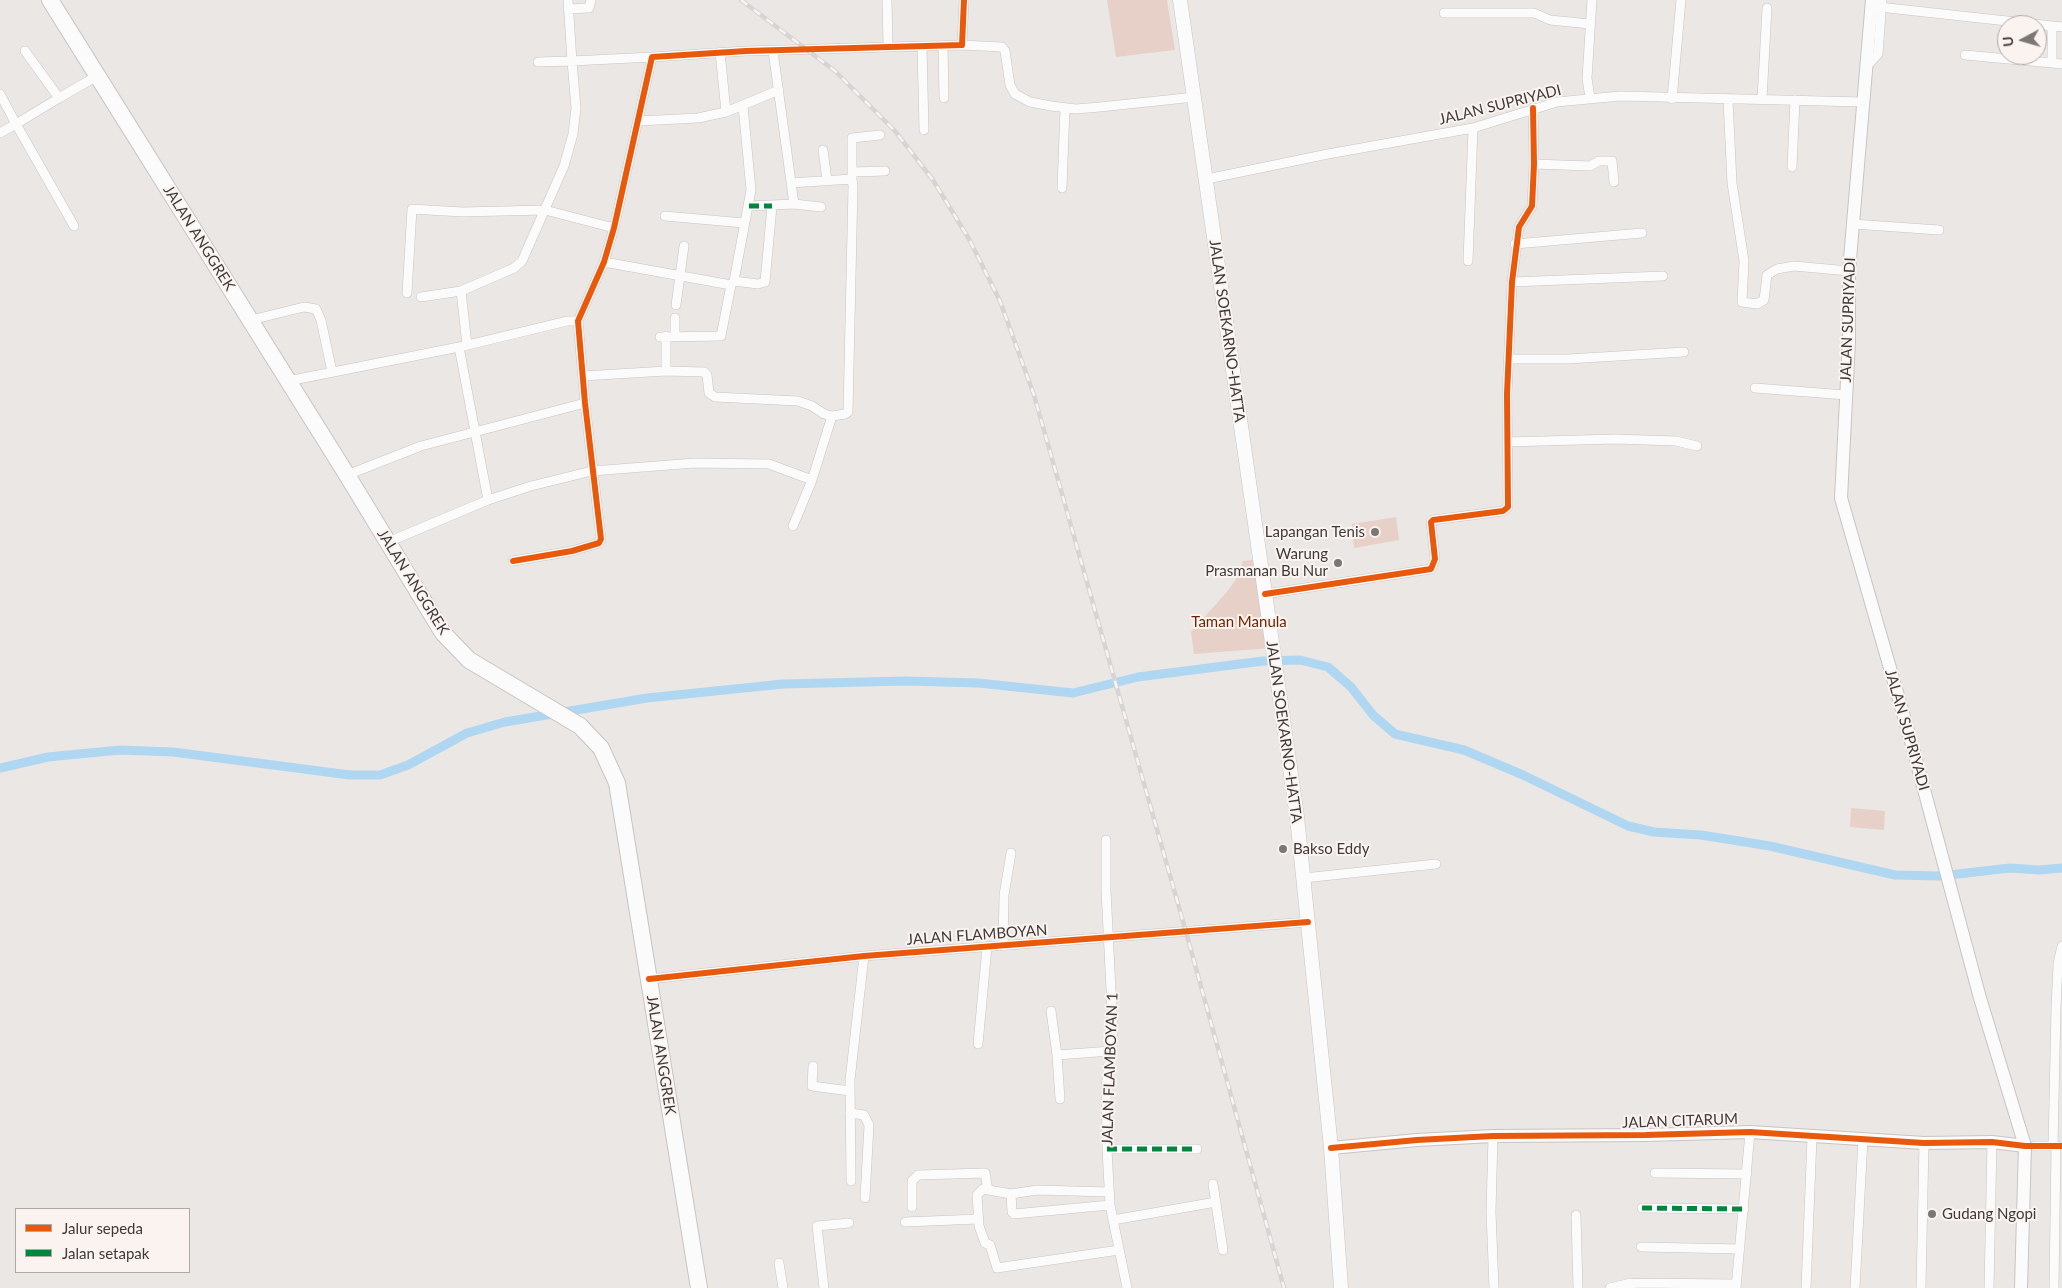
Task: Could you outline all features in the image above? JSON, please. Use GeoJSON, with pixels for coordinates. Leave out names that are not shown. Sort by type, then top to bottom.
{"type":"FeatureCollection","features":[{"type":"Feature","properties":{"kind":"highway","name":"JALAN ANGGREK"},"geometry":{"type":"LineString","coordinates":[[50,0],[347,474],[443,633],[462,654],[477,665],[566,717],[587,732],[601,748],[617,782],[699,1288]]}},
{"type":"Feature","properties":{"kind":"main road","name":"JALAN SOEKARNO-HATTA"},"geometry":{"type":"LineString","coordinates":[[1180,0],[1265,594],[1274,671],[1290,764],[1304,878],[1331,1148],[1341,1288]]}},
{"type":"Feature","properties":{"kind":"main road"},"geometry":{"type":"LineString","coordinates":[[1862,102],[1877,2]]}},
{"type":"Feature","properties":{"kind":"main road","name":"JALAN SUPRIYADI"},"geometry":{"type":"LineString","coordinates":[[1862,102],[1849,271],[1849,341],[1842,498],[1952,889],[1980,998],[2030,1146],[2022,1288]]}},
{"type":"Feature","properties":{"kind":"main road","name":"JALAN CITARUM"},"geometry":{"type":"LineString","coordinates":[[1331,1148],[1417,1140],[1493,1136],[1750,1132],[1924,1143],[1992,1142],[2030,1146]]}},
{"type":"Feature","properties":{"kind":"street"},"geometry":{"type":"LineString","coordinates":[[421,297],[460,291],[519,265],[526,254],[564,166],[573,134],[576,108],[568,5],[589,8],[591,0]]}},
{"type":"Feature","properties":{"kind":"street"},"geometry":{"type":"LineString","coordinates":[[887,0],[888,46]]}},
{"type":"Feature","properties":{"kind":"street"},"geometry":{"type":"LineString","coordinates":[[962,45],[964,0]]}},
{"type":"Feature","properties":{"kind":"street"},"geometry":{"type":"LineString","coordinates":[[1590,98],[1587,78],[1592,0]]}},
{"type":"Feature","properties":{"kind":"street"},"geometry":{"type":"LineString","coordinates":[[1672,99],[1681,0]]}},
{"type":"Feature","properties":{"kind":"street"},"geometry":{"type":"LineString","coordinates":[[1877,2],[2062,26]]}},
{"type":"Feature","properties":{"kind":"street"},"geometry":{"type":"LineString","coordinates":[[1762,99],[1767,8]]}},
{"type":"Feature","properties":{"kind":"street"},"geometry":{"type":"LineString","coordinates":[[1444,13],[1534,13],[1557,21],[1590,24]]}},
{"type":"Feature","properties":{"kind":"street"},"geometry":{"type":"LineString","coordinates":[[2052,26],[2052,63]]}},
{"type":"Feature","properties":{"kind":"street"},"geometry":{"type":"LineString","coordinates":[[943,45],[944,98]]}},
{"type":"Feature","properties":{"kind":"street"},"geometry":{"type":"LineString","coordinates":[[538,62],[720,52],[888,46],[962,45],[1002,47],[1005,51],[1010,84],[1015,94],[1030,102],[1064,108],[1100,107],[1194,96]]}},
{"type":"Feature","properties":{"kind":"street"},"geometry":{"type":"LineString","coordinates":[[922,46],[924,130]]}},
{"type":"Feature","properties":{"kind":"street"},"geometry":{"type":"LineString","coordinates":[[25,51],[59,98]]}},
{"type":"Feature","properties":{"kind":"street"},"geometry":{"type":"LineString","coordinates":[[773,51],[794,204]]}},
{"type":"Feature","properties":{"kind":"street"},"geometry":{"type":"LineString","coordinates":[[720,52],[726,112]]}},
{"type":"Feature","properties":{"kind":"street"},"geometry":{"type":"LineString","coordinates":[[1965,55],[2062,64]]}},
{"type":"Feature","properties":{"kind":"street"},"geometry":{"type":"LineString","coordinates":[[513,561],[572,551],[599,543],[602,539],[592,472],[578,321],[604,262],[614,228],[652,57]]}},
{"type":"Feature","properties":{"kind":"street"},"geometry":{"type":"LineString","coordinates":[[0,133],[97,76]]}},
{"type":"Feature","properties":{"kind":"street"},"geometry":{"type":"LineString","coordinates":[[639,121],[698,118],[726,112],[779,90]]}},
{"type":"Feature","properties":{"kind":"street"},"geometry":{"type":"LineString","coordinates":[[0,94],[74,226]]}},
{"type":"Feature","properties":{"kind":"street","name":"JALAN SUPRIYADI"},"geometry":{"type":"LineString","coordinates":[[1207,180],[1328,154],[1473,128],[1533,108],[1557,102],[1590,98],[1620,96],[1672,99],[1862,102]]}},
{"type":"Feature","properties":{"kind":"street"},"geometry":{"type":"LineString","coordinates":[[1728,100],[1732,183],[1744,261],[1742,302],[1757,304],[1764,300],[1767,275],[1777,269],[1794,266],[1849,271]]}},
{"type":"Feature","properties":{"kind":"street"},"geometry":{"type":"LineString","coordinates":[[1792,167],[1795,100]]}},
{"type":"Feature","properties":{"kind":"street"},"geometry":{"type":"LineString","coordinates":[[667,337],[721,336],[749,206],[750,190],[743,106]]}},
{"type":"Feature","properties":{"kind":"street"},"geometry":{"type":"LineString","coordinates":[[1062,188],[1064,108]]}},
{"type":"Feature","properties":{"kind":"street"},"geometry":{"type":"LineString","coordinates":[[1265,594],[1432,569],[1435,559],[1431,522],[1433,520],[1507,510],[1508,359],[1512,282],[1519,227],[1532,206],[1534,164],[1533,108]]}},
{"type":"Feature","properties":{"kind":"street"},"geometry":{"type":"LineString","coordinates":[[1468,261],[1473,128]]}},
{"type":"Feature","properties":{"kind":"street"},"geometry":{"type":"LineString","coordinates":[[583,376],[666,371],[704,372],[707,374],[709,393],[715,397],[798,401],[832,416],[843,415],[848,412],[853,176],[852,138],[880,135]]}},
{"type":"Feature","properties":{"kind":"street"},"geometry":{"type":"LineString","coordinates":[[824,150],[827,180]]}},
{"type":"Feature","properties":{"kind":"street"},"geometry":{"type":"LineString","coordinates":[[1534,164],[1590,166],[1599,161],[1612,161],[1614,182]]}},
{"type":"Feature","properties":{"kind":"street"},"geometry":{"type":"LineString","coordinates":[[791,183],[827,180],[885,171]]}},
{"type":"Feature","properties":{"kind":"street"},"geometry":{"type":"LineString","coordinates":[[749,206],[794,204],[821,207]]}},
{"type":"Feature","properties":{"kind":"street"},"geometry":{"type":"LineString","coordinates":[[604,262],[678,277],[732,283],[758,284],[765,282],[772,206]]}},
{"type":"Feature","properties":{"kind":"street"},"geometry":{"type":"LineString","coordinates":[[407,293],[412,209],[462,212],[545,210],[614,228]]}},
{"type":"Feature","properties":{"kind":"street"},"geometry":{"type":"LineString","coordinates":[[665,216],[744,223]]}},
{"type":"Feature","properties":{"kind":"street"},"geometry":{"type":"LineString","coordinates":[[1853,224],[1939,230]]}},
{"type":"Feature","properties":{"kind":"street"},"geometry":{"type":"LineString","coordinates":[[1516,244],[1642,233]]}},
{"type":"Feature","properties":{"kind":"street"},"geometry":{"type":"LineString","coordinates":[[676,305],[678,277],[684,246]]}},
{"type":"Feature","properties":{"kind":"street"},"geometry":{"type":"LineString","coordinates":[[1512,282],[1663,276]]}},
{"type":"Feature","properties":{"kind":"street"},"geometry":{"type":"LineString","coordinates":[[460,291],[463,346],[488,500]]}},
{"type":"Feature","properties":{"kind":"street"},"geometry":{"type":"LineString","coordinates":[[251,320],[304,307],[316,309],[321,320],[332,372]]}},
{"type":"Feature","properties":{"kind":"street"},"geometry":{"type":"LineString","coordinates":[[666,371],[667,337],[675,318]]}},
{"type":"Feature","properties":{"kind":"street"},"geometry":{"type":"LineString","coordinates":[[288,381],[463,346],[567,321],[578,321]]}},
{"type":"Feature","properties":{"kind":"street"},"geometry":{"type":"LineString","coordinates":[[1508,359],[1684,352]]}},
{"type":"Feature","properties":{"kind":"street"},"geometry":{"type":"LineString","coordinates":[[1755,388],[1846,395]]}},
{"type":"Feature","properties":{"kind":"street"},"geometry":{"type":"LineString","coordinates":[[347,474],[421,446],[585,403]]}},
{"type":"Feature","properties":{"kind":"street"},"geometry":{"type":"LineString","coordinates":[[793,526],[812,480],[832,416]]}},
{"type":"Feature","properties":{"kind":"street"},"geometry":{"type":"LineString","coordinates":[[1507,442],[1615,439],[1676,440],[1697,446]]}},
{"type":"Feature","properties":{"kind":"street"},"geometry":{"type":"LineString","coordinates":[[388,542],[488,500],[531,486],[592,472],[695,463],[769,464],[812,480]]}},
{"type":"Feature","properties":{"kind":"street","name":"JALAN FLAMBOYAN 1"},"geometry":{"type":"LineString","coordinates":[[1106,840],[1106,890],[1113,1013],[1111,1051],[1106,1087],[1109,1192],[1127,1288]]}},
{"type":"Feature","properties":{"kind":"street"},"geometry":{"type":"LineString","coordinates":[[1003,946],[1003,909],[1011,853]]}},
{"type":"Feature","properties":{"kind":"street"},"geometry":{"type":"LineString","coordinates":[[1304,878],[1436,864]]}},
{"type":"Feature","properties":{"kind":"street","name":"JALAN FLAMBOYAN"},"geometry":{"type":"LineString","coordinates":[[649,979],[864,956],[1308,922]]}},
{"type":"Feature","properties":{"kind":"street"},"geometry":{"type":"LineString","coordinates":[[2054,1288],[2057,1146],[2056,1008],[2058,964],[2062,946]]}},
{"type":"Feature","properties":{"kind":"street"},"geometry":{"type":"LineString","coordinates":[[978,1044],[987,947]]}},
{"type":"Feature","properties":{"kind":"street"},"geometry":{"type":"LineString","coordinates":[[851,1181],[850,1091],[864,956]]}},
{"type":"Feature","properties":{"kind":"street"},"geometry":{"type":"LineString","coordinates":[[1051,1011],[1060,1099]]}},
{"type":"Feature","properties":{"kind":"street"},"geometry":{"type":"LineString","coordinates":[[1057,1055],[1111,1051]]}},
{"type":"Feature","properties":{"kind":"street"},"geometry":{"type":"LineString","coordinates":[[813,1066],[812,1086],[850,1091]]}},
{"type":"Feature","properties":{"kind":"street"},"geometry":{"type":"LineString","coordinates":[[850,1113],[864,1115],[869,1125],[865,1198]]}},
{"type":"Feature","properties":{"kind":"street"},"geometry":{"type":"LineString","coordinates":[[1610,1288],[1631,1286],[1736,1286],[1750,1132]]}},
{"type":"Feature","properties":{"kind":"street"},"geometry":{"type":"LineString","coordinates":[[1493,1136],[1491,1212],[1494,1288]]}},
{"type":"Feature","properties":{"kind":"street"},"geometry":{"type":"LineString","coordinates":[[1806,1288],[1812,1137]]}},
{"type":"Feature","properties":{"kind":"street"},"geometry":{"type":"LineString","coordinates":[[1855,1288],[1862,1139]]}},
{"type":"Feature","properties":{"kind":"street"},"geometry":{"type":"LineString","coordinates":[[1989,1288],[1992,1142]]}},
{"type":"Feature","properties":{"kind":"street"},"geometry":{"type":"LineString","coordinates":[[1921,1288],[1924,1143]]}},
{"type":"Feature","properties":{"kind":"street","name":"JALAN CITARUM"},"geometry":{"type":"LineString","coordinates":[[2030,1146],[2057,1146]]}},
{"type":"Feature","properties":{"kind":"street"},"geometry":{"type":"LineString","coordinates":[[1107,1149],[1197,1149]]}},
{"type":"Feature","properties":{"kind":"street"},"geometry":{"type":"LineString","coordinates":[[1655,1173],[1747,1174]]}},
{"type":"Feature","properties":{"kind":"street"},"geometry":{"type":"LineString","coordinates":[[912,1207],[912,1181],[918,1175],[985,1174],[988,1190]]}},
{"type":"Feature","properties":{"kind":"street"},"geometry":{"type":"LineString","coordinates":[[1213,1184],[1223,1250]]}},
{"type":"Feature","properties":{"kind":"street"},"geometry":{"type":"LineString","coordinates":[[1109,1192],[1056,1190],[1011,1194],[988,1190],[979,1191],[977,1195],[978,1219],[985,1243],[990,1245],[997,1268],[1119,1250]]}},
{"type":"Feature","properties":{"kind":"street"},"geometry":{"type":"LineString","coordinates":[[1011,1194],[1012,1212],[1014,1214],[1110,1205]]}},
{"type":"Feature","properties":{"kind":"street"},"geometry":{"type":"LineString","coordinates":[[1113,1220],[1216,1202]]}},
{"type":"Feature","properties":{"kind":"street"},"geometry":{"type":"LineString","coordinates":[[1642,1208],[1744,1209]]}},
{"type":"Feature","properties":{"kind":"street"},"geometry":{"type":"LineString","coordinates":[[1576,1215],[1578,1288]]}},
{"type":"Feature","properties":{"kind":"street"},"geometry":{"type":"LineString","coordinates":[[905,1222],[978,1219]]}},
{"type":"Feature","properties":{"kind":"street"},"geometry":{"type":"LineString","coordinates":[[824,1288],[816,1226],[849,1224]]}},
{"type":"Feature","properties":{"kind":"street"},"geometry":{"type":"LineString","coordinates":[[1641,1247],[1740,1249]]}},
{"type":"Feature","properties":{"kind":"street"},"geometry":{"type":"LineString","coordinates":[[779,1263],[783,1288]]}},
{"type":"Feature","properties":{"kind":"green space"},"geometry":{"type":"Polygon","coordinates":[[[1107,0],[1167,0],[1175,50],[1116,57],[1107,0]]]}},
{"type":"Feature","properties":{"kind":"green space","name":"Lapangan Tenis"},"geometry":{"type":"Polygon","coordinates":[[[1396,517],[1399,540],[1354,548],[1352,524],[1396,517]]]}},
{"type":"Feature","properties":{"kind":"green space","name":"Taman Manula"},"geometry":{"type":"Polygon","coordinates":[[[1260,559],[1271,648],[1194,654],[1191,632],[1226,593],[1239,575],[1243,561],[1260,559]]]}},
{"type":"Feature","properties":{"kind":"green space"},"geometry":{"type":"Polygon","coordinates":[[[1851,808],[1885,811],[1884,830],[1850,827],[1851,808]]]}},
{"type":"Feature","properties":{"kind":"waterway"},"geometry":{"type":"LineString","coordinates":[[0,768],[48,757],[120,750],[173,752],[350,775],[380,775],[408,765],[467,733],[505,722],[647,698],[783,684],[906,681],[978,683],[1073,693],[1138,677],[1263,661],[1300,660],[1328,667],[1351,687],[1373,715],[1395,734],[1464,750],[1523,775],[1628,826],[1654,832],[1701,835],[1770,846],[1895,875],[1940,876],[2010,868],[2039,870],[2062,868]]}},
{"type":"Feature","properties":{"kind":"railway"},"geometry":{"type":"LineString","coordinates":[[741,0],[835,71],[895,131],[933,180],[969,239],[1000,301],[1034,395],[1186,932],[1284,1288]]}},
{"type":"Feature","properties":{"kind":"marked path"},"geometry":{"type":"LineString","coordinates":[[749,206],[772,206]]}},
{"type":"Feature","properties":{"kind":"marked path"},"geometry":{"type":"LineString","coordinates":[[1107,1149],[1197,1149]]}},
{"type":"Feature","properties":{"kind":"marked path"},"geometry":{"type":"LineString","coordinates":[[1642,1208],[1744,1209]]}},
{"type":"Feature","properties":{"kind":"cycle path"},"geometry":{"type":"LineString","coordinates":[[513,561],[572,551],[599,543],[601,539],[585,403],[578,321],[604,262],[614,228],[652,57],[746,51],[962,45],[964,0]]}},
{"type":"Feature","properties":{"kind":"cycle path"},"geometry":{"type":"LineString","coordinates":[[1265,594],[1431,569],[1435,559],[1431,522],[1433,520],[1503,511],[1508,507],[1507,394],[1512,282],[1519,227],[1532,206],[1534,164],[1533,108]]}},
{"type":"Feature","properties":{"kind":"cycle path"},"geometry":{"type":"LineString","coordinates":[[649,979],[864,956],[1308,922]]}},
{"type":"Feature","properties":{"kind":"cycle path"},"geometry":{"type":"LineString","coordinates":[[1331,1148],[1417,1140],[1493,1136],[1750,1132],[1924,1143],[1992,1142],[2025,1146],[2062,1146]]}},
{"type":"Feature","properties":{"kind":"place","name":"Lapangan Tenis"},"geometry":{"type":"Point","coordinates":[1375,532]}},
{"type":"Feature","properties":{"kind":"place","name":"Warung Prasmanan Bu Nur"},"geometry":{"type":"Point","coordinates":[1338,563]}},
{"type":"Feature","properties":{"kind":"place","name":"Bakso Eddy"},"geometry":{"type":"Point","coordinates":[1283,849]}},
{"type":"Feature","properties":{"kind":"place","name":"Gudang Ngopi"},"geometry":{"type":"Point","coordinates":[1932,1214]}}]}
